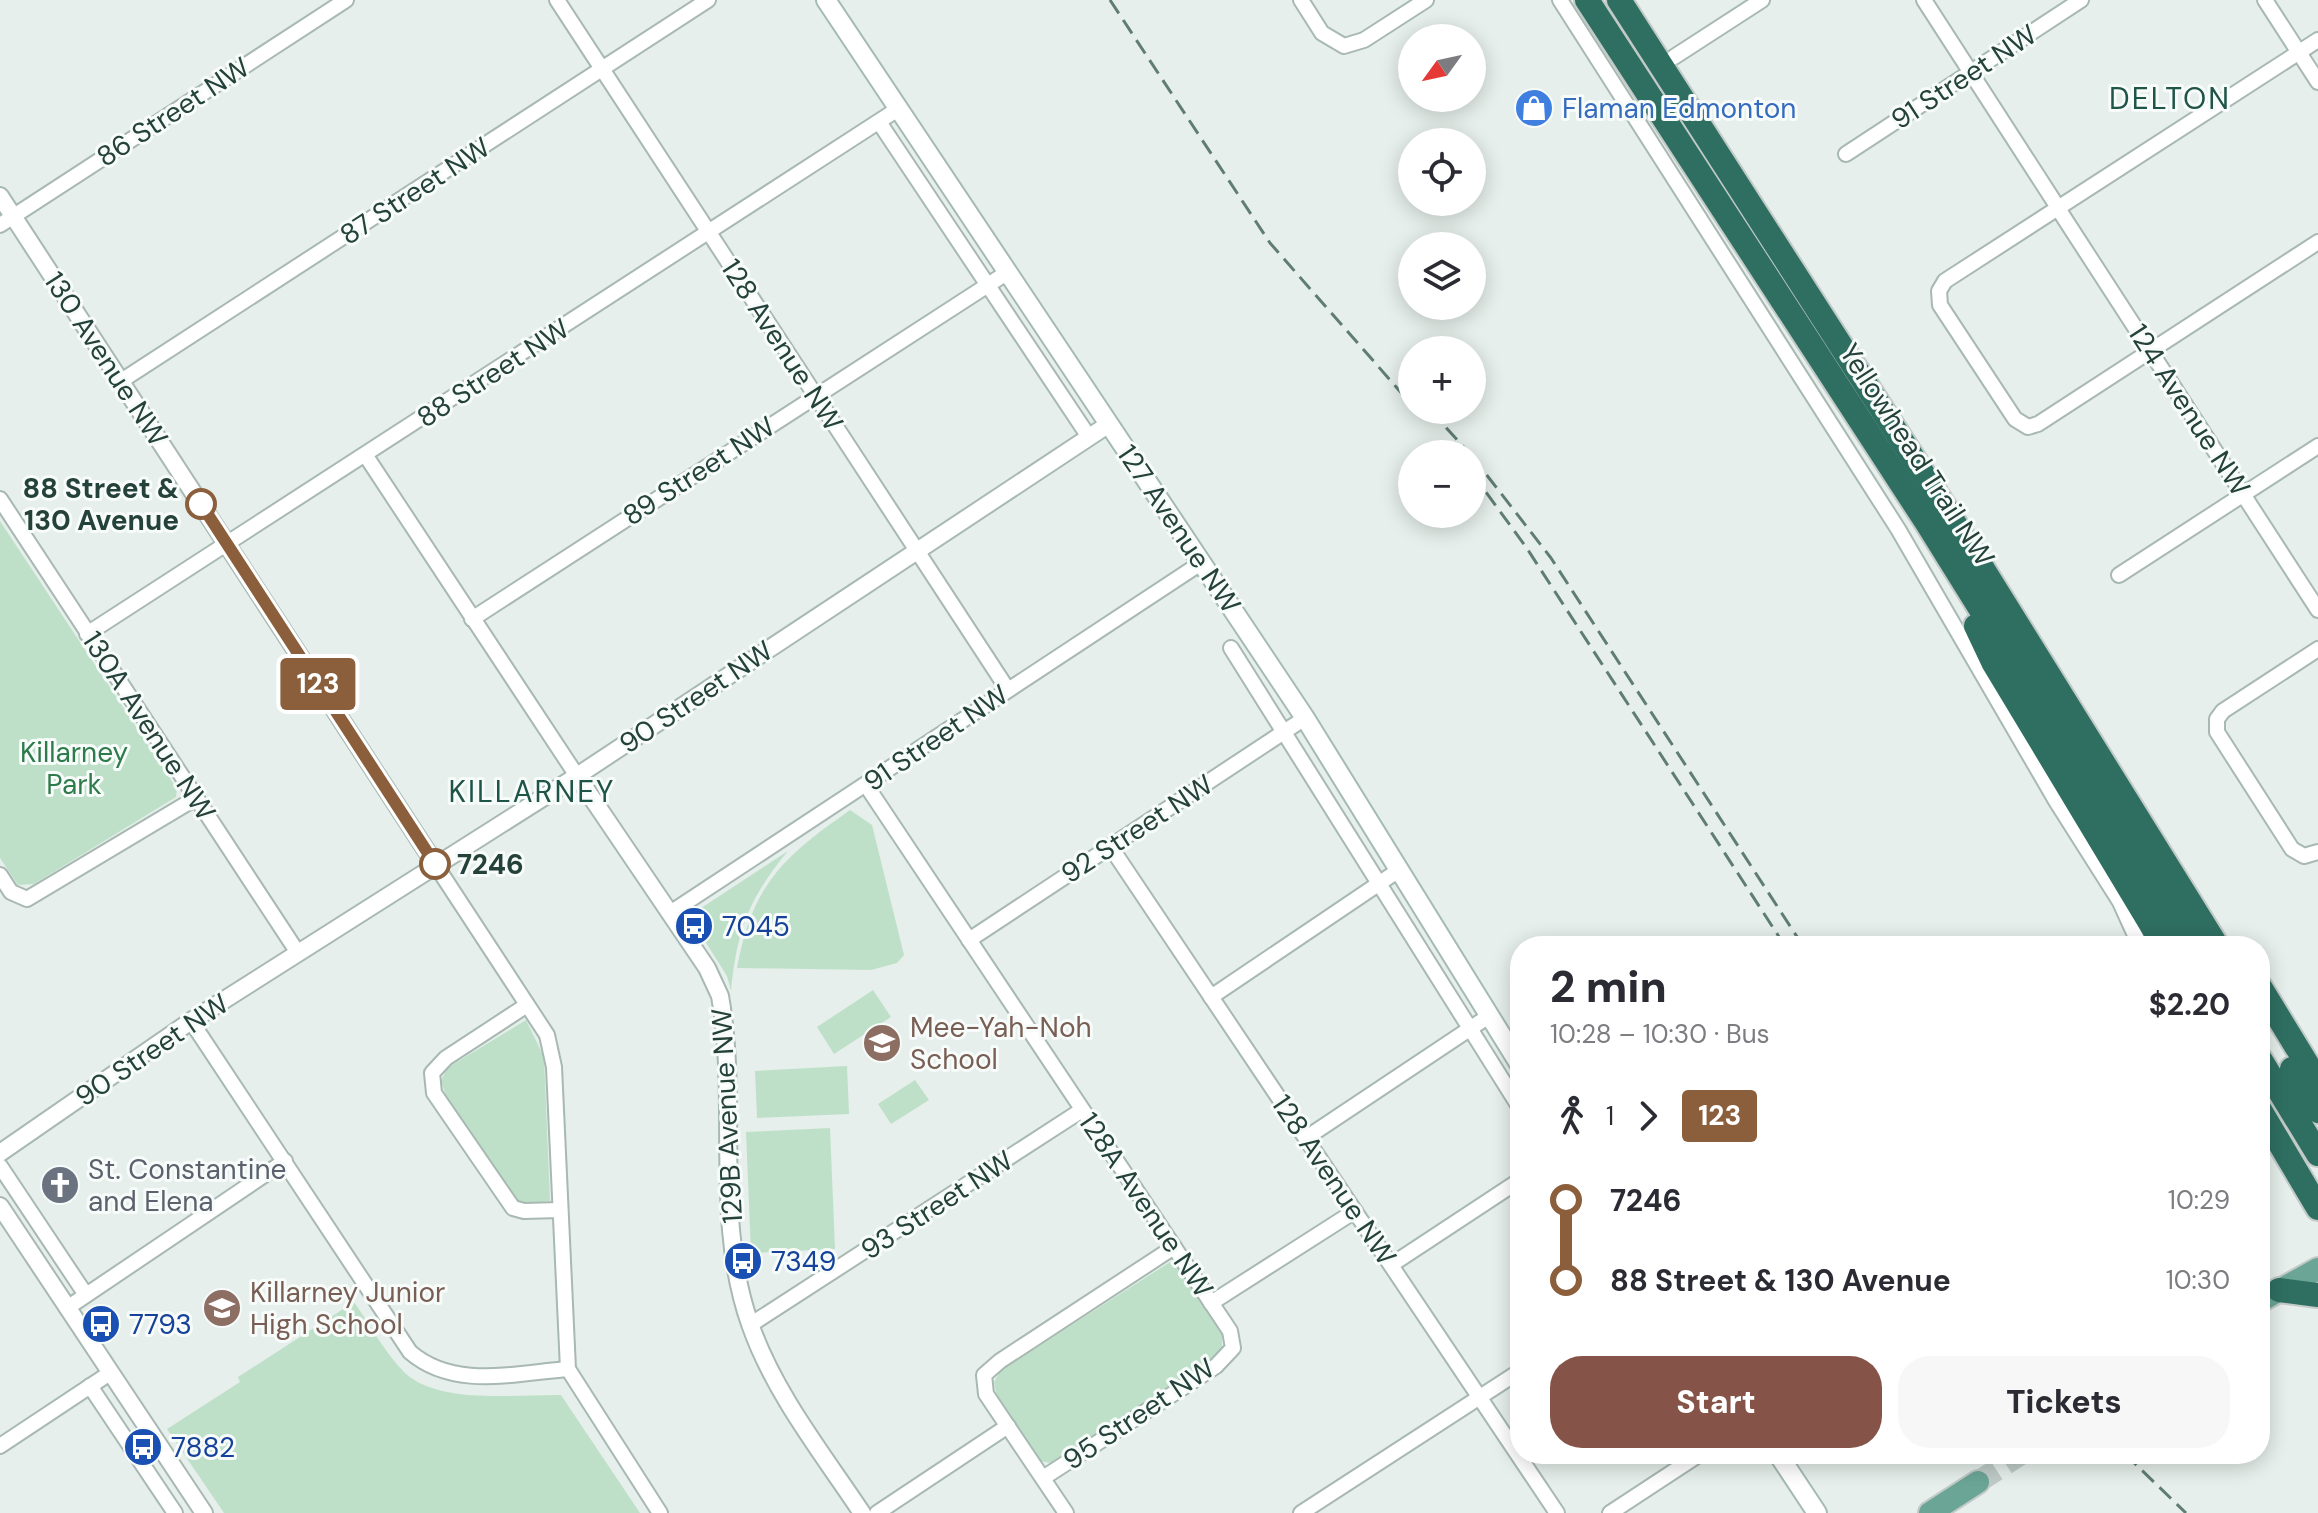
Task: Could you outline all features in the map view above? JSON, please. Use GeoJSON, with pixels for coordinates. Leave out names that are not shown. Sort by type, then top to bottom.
{"type":"FeatureCollection","features":[{"type":"Feature","properties":{"kind":"highway","name":"Yellowhead Trail NW"},"geometry":{"type":"LineString","coordinates":[[1587,0],[1927,523],[2184,936]]}},
{"type":"Feature","properties":{"kind":"highway","name":"Yellowhead Trail NW"},"geometry":{"type":"LineString","coordinates":[[1619,0],[2047,671],[2211,936]]}},
{"type":"Feature","properties":{"kind":"highway"},"geometry":{"type":"LineString","coordinates":[[1927,523],[1993,662],[2158,936]]}},
{"type":"Feature","properties":{"kind":"highway"},"geometry":{"type":"LineString","coordinates":[[2047,671],[2110,753],[2229,936]]}},
{"type":"Feature","properties":{"kind":"highway"},"geometry":{"type":"LineString","coordinates":[[2270,1003],[2318,1082]]}},
{"type":"Feature","properties":{"kind":"highway"},"geometry":{"type":"LineString","coordinates":[[2270,1033],[2318,1111]]}},
{"type":"Feature","properties":{"kind":"highway"},"geometry":{"type":"LineString","coordinates":[[2270,1075],[2318,1154]]}},
{"type":"Feature","properties":{"kind":"highway"},"geometry":{"type":"LineString","coordinates":[[2270,1127],[2315,1201]]}},
{"type":"Feature","properties":{"kind":"highway"},"geometry":{"type":"LineString","coordinates":[[2270,1296],[2318,1295]]}},
{"type":"Feature","properties":{"kind":"main road","name":"127 Avenue NW"},"geometry":{"type":"LineString","coordinates":[[826,0],[1305,718],[1510,1049]]}},
{"type":"Feature","properties":{"kind":"main road"},"geometry":{"type":"LineString","coordinates":[[2270,1296],[2318,1269]]}},
{"type":"Feature","properties":{"kind":"main road"},"geometry":{"type":"LineString","coordinates":[[1785,1464],[1817,1513]]}},
{"type":"Feature","properties":{"kind":"main road"},"geometry":{"type":"LineString","coordinates":[[1930,1513],[1978,1482]]}},
{"type":"Feature","properties":{"kind":"street","name":"86 Street NW"},"geometry":{"type":"LineString","coordinates":[[7,221],[346,0]]}},
{"type":"Feature","properties":{"kind":"street","name":"128 Avenue NW"},"geometry":{"type":"LineString","coordinates":[[557,0],[1008,690]]}},
{"type":"Feature","properties":{"kind":"street","name":"87 Street NW"},"geometry":{"type":"LineString","coordinates":[[121,381],[708,0]]}},
{"type":"Feature","properties":{"kind":"street"},"geometry":{"type":"LineString","coordinates":[[1301,0],[1322,33],[1344,46],[1364,40],[1426,0]]}},
{"type":"Feature","properties":{"kind":"street","name":"Yellowhead Trail NW"},"geometry":{"type":"LineString","coordinates":[[1560,0],[1898,529],[2056,801],[2120,902],[2135,936]]}},
{"type":"Feature","properties":{"kind":"street"},"geometry":{"type":"LineString","coordinates":[[1674,57],[1762,0]]}},
{"type":"Feature","properties":{"kind":"street","name":"124 Avenue NW"},"geometry":{"type":"LineString","coordinates":[[1924,0],[2318,610]]}},
{"type":"Feature","properties":{"kind":"street","name":"91 Street NW"},"geometry":{"type":"LineString","coordinates":[[1846,154],[2081,0]]}},
{"type":"Feature","properties":{"kind":"street"},"geometry":{"type":"LineString","coordinates":[[2265,0],[2318,82]]}},
{"type":"Feature","properties":{"kind":"street"},"geometry":{"type":"LineString","coordinates":[[2318,40],[1945,281],[1939,291],[1940,305],[2015,419],[2028,427],[2038,424],[2318,242]]}},
{"type":"Feature","properties":{"kind":"street","name":"88 Street NW"},"geometry":{"type":"LineString","coordinates":[[87,634],[898,109]]}},
{"type":"Feature","properties":{"kind":"street","name":"127 Avenue NW"},"geometry":{"type":"LineString","coordinates":[[879,122],[1089,437]]}},
{"type":"Feature","properties":{"kind":"street","name":"130 Avenue NW"},"geometry":{"type":"LineString","coordinates":[[0,196],[7,221],[121,381],[527,1005],[552,1050],[568,1369],[660,1513]]}},
{"type":"Feature","properties":{"kind":"street","name":"89 Street NW"},"geometry":{"type":"LineString","coordinates":[[472,619],[1008,272]]}},
{"type":"Feature","properties":{"kind":"street","name":"90 Street NW"},"geometry":{"type":"LineString","coordinates":[[0,1153],[191,1021],[577,776],[1109,424]]}},
{"type":"Feature","properties":{"kind":"street"},"geometry":{"type":"LineString","coordinates":[[2119,575],[2318,446]]}},
{"type":"Feature","properties":{"kind":"street","name":"129B Avenue NW"},"geometry":{"type":"LineString","coordinates":[[366,456],[707,968],[720,996],[732,1226],[736,1265],[750,1325],[776,1382],[862,1513]]}},
{"type":"Feature","properties":{"kind":"street","name":"130A Avenue NW"},"geometry":{"type":"LineString","coordinates":[[0,499],[298,953]]}},
{"type":"Feature","properties":{"kind":"street","name":"91 Street NW"},"geometry":{"type":"LineString","coordinates":[[670,913],[1201,563]]}},
{"type":"Feature","properties":{"kind":"street","name":"127 Avenue NW"},"geometry":{"type":"LineString","coordinates":[[1231,648],[1286,730],[1510,1092]]}},
{"type":"Feature","properties":{"kind":"street"},"geometry":{"type":"LineString","coordinates":[[2311,854],[2292,849],[2217,732],[2217,719],[2223,711],[2318,649]]}},
{"type":"Feature","properties":{"kind":"street","name":"92 Street NW"},"geometry":{"type":"LineString","coordinates":[[969,940],[1305,718]]}},
{"type":"Feature","properties":{"kind":"street","name":"128A Avenue NW"},"geometry":{"type":"LineString","coordinates":[[866,785],[1230,1331],[1233,1348]]}},
{"type":"Feature","properties":{"kind":"street"},"geometry":{"type":"LineString","coordinates":[[0,875],[11,892],[27,899],[196,798]]}},
{"type":"Feature","properties":{"kind":"street","name":"128 Avenue NW"},"geometry":{"type":"LineString","coordinates":[[1110,846],[1510,1442]]}},
{"type":"Feature","properties":{"kind":"street"},"geometry":{"type":"LineString","coordinates":[[1211,997],[1399,870]]}},
{"type":"Feature","properties":{"kind":"street"},"geometry":{"type":"LineString","coordinates":[[527,1005],[446,1058],[432,1073],[434,1093],[513,1208],[524,1211],[560,1210]]}},
{"type":"Feature","properties":{"kind":"street"},"geometry":{"type":"LineString","coordinates":[[1306,1138],[1489,1016]]}},
{"type":"Feature","properties":{"kind":"street"},"geometry":{"type":"LineString","coordinates":[[191,1021],[410,1352],[432,1368],[461,1377],[568,1369]]}},
{"type":"Feature","properties":{"kind":"street","name":"93 Street NW"},"geometry":{"type":"LineString","coordinates":[[750,1325],[1082,1110]]}},
{"type":"Feature","properties":{"kind":"street"},"geometry":{"type":"LineString","coordinates":[[67,1308],[285,1161]]}},
{"type":"Feature","properties":{"kind":"street"},"geometry":{"type":"LineString","coordinates":[[0,1166],[86,1295]]}},
{"type":"Feature","properties":{"kind":"street"},"geometry":{"type":"LineString","coordinates":[[1391,1265],[1510,1187]]}},
{"type":"Feature","properties":{"kind":"street"},"geometry":{"type":"LineString","coordinates":[[0,1206],[204,1513]]}},
{"type":"Feature","properties":{"kind":"street"},"geometry":{"type":"LineString","coordinates":[[1211,1303],[1355,1211]]}},
{"type":"Feature","properties":{"kind":"street"},"geometry":{"type":"LineString","coordinates":[[1066,1513],[986,1394],[984,1375],[1000,1361],[1174,1247]]}},
{"type":"Feature","properties":{"kind":"street","name":"95 Street NW"},"geometry":{"type":"LineString","coordinates":[[1043,1478],[1216,1366],[1233,1348]]}},
{"type":"Feature","properties":{"kind":"street"},"geometry":{"type":"LineString","coordinates":[[0,1446],[110,1373]]}},
{"type":"Feature","properties":{"kind":"street"},"geometry":{"type":"LineString","coordinates":[[1301,1513],[1510,1378]]}},
{"type":"Feature","properties":{"kind":"street"},"geometry":{"type":"LineString","coordinates":[[90,1386],[175,1513]]}},
{"type":"Feature","properties":{"kind":"street"},"geometry":{"type":"LineString","coordinates":[[877,1513],[1008,1426]]}},
{"type":"Feature","properties":{"kind":"street","name":"128 Avenue NW"},"geometry":{"type":"LineString","coordinates":[[1524,1464],[1557,1513]]}},
{"type":"Feature","properties":{"kind":"street"},"geometry":{"type":"LineString","coordinates":[[1610,1513],[1685,1464]]}},
{"type":"Feature","properties":{"kind":"green space","name":"Killarney Park"},"geometry":{"type":"Polygon","coordinates":[[[0,521],[177,789],[176,797],[34,884],[18,885],[0,858],[0,521]]]}},
{"type":"Feature","properties":{"kind":"green space"},"geometry":{"type":"Polygon","coordinates":[[[850,810],[872,825],[904,955],[897,963],[871,970],[737,968],[752,915],[774,876],[806,843],[850,810]]]}},
{"type":"Feature","properties":{"kind":"green space"},"geometry":{"type":"Polygon","coordinates":[[[788,851],[763,884],[747,916],[737,950],[731,991],[727,976],[691,919],[692,914],[788,851]]]}},
{"type":"Feature","properties":{"kind":"green space"},"geometry":{"type":"Polygon","coordinates":[[[873,990],[891,1017],[834,1054],[817,1027],[873,990]]]}},
{"type":"Feature","properties":{"kind":"green space"},"geometry":{"type":"Polygon","coordinates":[[[526,1020],[544,1057],[550,1201],[525,1204],[517,1201],[446,1096],[441,1081],[447,1068],[526,1020]]]}},
{"type":"Feature","properties":{"kind":"green space"},"geometry":{"type":"Polygon","coordinates":[[[847,1066],[849,1114],[757,1118],[755,1071],[847,1066]]]}},
{"type":"Feature","properties":{"kind":"green space"},"geometry":{"type":"Polygon","coordinates":[[[915,1080],[929,1100],[891,1124],[878,1104],[915,1080]]]}},
{"type":"Feature","properties":{"kind":"green space"},"geometry":{"type":"Polygon","coordinates":[[[830,1128],[835,1249],[751,1253],[746,1132],[830,1128]]]}},
{"type":"Feature","properties":{"kind":"green space"},"geometry":{"type":"Polygon","coordinates":[[[1170,1262],[1177,1265],[1222,1333],[1222,1348],[1212,1359],[1050,1463],[1040,1461],[997,1397],[994,1382],[1001,1370],[1170,1262]]]}},
{"type":"Feature","properties":{"kind":"green space"},"geometry":{"type":"Polygon","coordinates":[[[354,1302],[391,1357],[405,1373],[420,1383],[438,1390],[479,1396],[561,1395],[640,1513],[224,1513],[167,1429],[240,1382],[238,1377],[354,1302]]]}},
{"type":"Feature","properties":{"kind":"tunnel"},"geometry":{"type":"LineString","coordinates":[[1978,1482],[2006,1464]]}},
{"type":"Feature","properties":{"kind":"railway"},"geometry":{"type":"LineString","coordinates":[[1110,0],[1270,243],[1398,389]]}},
{"type":"Feature","properties":{"kind":"railway"},"geometry":{"type":"LineString","coordinates":[[1443,424],[1457,440]]}},
{"type":"Feature","properties":{"kind":"railway"},"geometry":{"type":"LineString","coordinates":[[1486,474],[1551,558],[1797,936]]}},
{"type":"Feature","properties":{"kind":"railway"},"geometry":{"type":"LineString","coordinates":[[1486,492],[1526,547],[1779,936]]}},
{"type":"Feature","properties":{"kind":"railway"},"geometry":{"type":"LineString","coordinates":[[2135,1464],[2186,1513]]}},
{"type":"Feature","properties":{"kind":"bus line","name":"123"},"geometry":{"type":"LineString","coordinates":[[201,504],[435,864]]}},
{"type":"Feature","properties":{"kind":"place","name":"Flaman Edmonton"},"geometry":{"type":"Point","coordinates":[1534,108]}},
{"type":"Feature","properties":{"kind":"place","name":"88 Street & 130 Avenue"},"geometry":{"type":"Point","coordinates":[201,504]}},
{"type":"Feature","properties":{"kind":"place","name":"7246"},"geometry":{"type":"Point","coordinates":[435,864]}},
{"type":"Feature","properties":{"kind":"place","name":"7045"},"geometry":{"type":"Point","coordinates":[694,926]}},
{"type":"Feature","properties":{"kind":"place","name":"Mee-Yah-Noh School"},"geometry":{"type":"Point","coordinates":[882,1043]}},
{"type":"Feature","properties":{"kind":"place","name":"St. Constantine and Elena"},"geometry":{"type":"Point","coordinates":[60,1185]}},
{"type":"Feature","properties":{"kind":"place","name":"7349"},"geometry":{"type":"Point","coordinates":[743,1261]}},
{"type":"Feature","properties":{"kind":"place","name":"Killarney Junior High School"},"geometry":{"type":"Point","coordinates":[222,1308]}},
{"type":"Feature","properties":{"kind":"place","name":"7793"},"geometry":{"type":"Point","coordinates":[101,1324]}},
{"type":"Feature","properties":{"kind":"place","name":"7882"},"geometry":{"type":"Point","coordinates":[143,1447]}},
{"type":"Feature","properties":{"kind":"district","name":"DELTON"},"geometry":{"type":"Point","coordinates":[2170,98]}},
{"type":"Feature","properties":{"kind":"district","name":"KILLARNEY"},"geometry":{"type":"Point","coordinates":[532,791]}}]}
